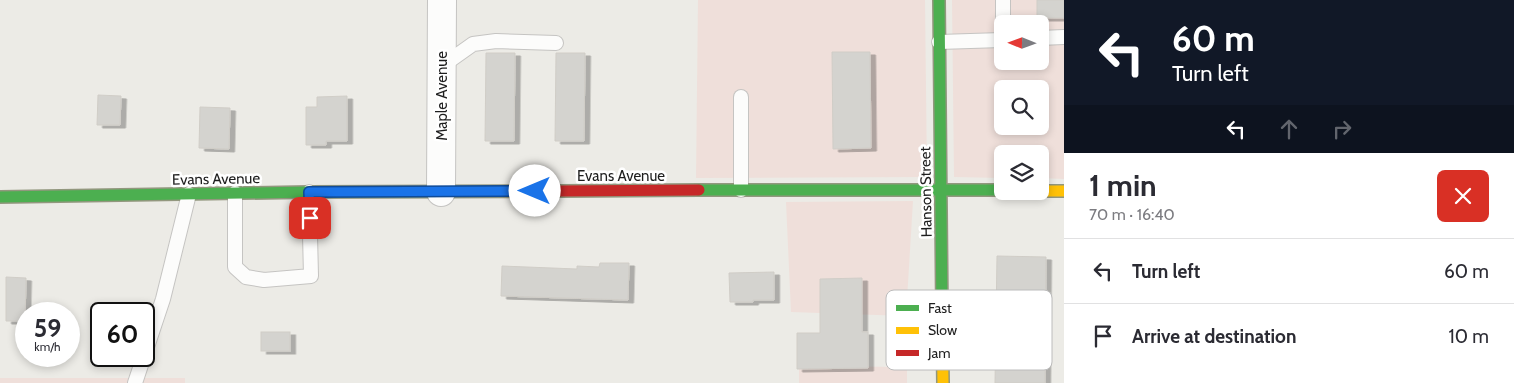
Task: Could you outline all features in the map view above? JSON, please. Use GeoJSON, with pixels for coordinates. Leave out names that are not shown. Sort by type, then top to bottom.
{"type":"FeatureCollection","features":[{"type":"Feature","properties":{"kind":"main road","name":"Hanson Street"},"geometry":{"type":"LineString","coordinates":[[939,0],[942,290]]}},
{"type":"Feature","properties":{"kind":"main road","name":"Evans Avenue"},"geometry":{"type":"LineString","coordinates":[[0,197],[309,192],[994,190]]}},
{"type":"Feature","properties":{"kind":"main road"},"geometry":{"type":"LineString","coordinates":[[1049,191],[1064,191]]}},
{"type":"Feature","properties":{"kind":"main road","name":"Hanson Street"},"geometry":{"type":"LineString","coordinates":[[943,370],[943,383]]}},
{"type":"Feature","properties":{"kind":"street","name":"Maple Avenue"},"geometry":{"type":"LineString","coordinates":[[441,192],[442,0]]}},
{"type":"Feature","properties":{"kind":"lane"},"geometry":{"type":"LineString","coordinates":[[1003,15],[1004,0]]}},
{"type":"Feature","properties":{"kind":"lane"},"geometry":{"type":"LineString","coordinates":[[1049,38],[1064,37]]}},
{"type":"Feature","properties":{"kind":"lane"},"geometry":{"type":"LineString","coordinates":[[939,42],[994,40]]}},
{"type":"Feature","properties":{"kind":"lane"},"geometry":{"type":"LineString","coordinates":[[442,66],[473,44],[496,41],[556,43]]}},
{"type":"Feature","properties":{"kind":"lane"},"geometry":{"type":"LineString","coordinates":[[741,97],[741,190]]}},
{"type":"Feature","properties":{"kind":"lane"},"geometry":{"type":"LineString","coordinates":[[235,193],[235,267],[246,277],[264,280],[311,276],[309,192]]}},
{"type":"Feature","properties":{"kind":"lane"},"geometry":{"type":"LineString","coordinates":[[135,383],[163,299],[189,194]]}},
{"type":"Feature","properties":{"kind":"shaded area"},"geometry":{"type":"Polygon","coordinates":[[[698,0],[925,0],[927,177],[696,178],[698,0]]]}},
{"type":"Feature","properties":{"kind":"shaded area"},"geometry":{"type":"Polygon","coordinates":[[[952,0],[1064,0],[1064,179],[1049,178],[1049,145],[994,145],[994,178],[954,177],[952,0]]]}},
{"type":"Feature","properties":{"kind":"shaded area"},"geometry":{"type":"Polygon","coordinates":[[[913,201],[908,290],[886,290],[886,315],[791,312],[786,202],[913,201]]]}},
{"type":"Feature","properties":{"kind":"shaded area"},"geometry":{"type":"Polygon","coordinates":[[[799,366],[886,367],[886,370],[907,370],[907,383],[799,383],[799,366]]]}},
{"type":"Feature","properties":{"kind":"shaded area"},"geometry":{"type":"Polygon","coordinates":[[[0,378],[185,378],[185,383],[0,383],[0,378]]]}},
{"type":"Feature","properties":{"kind":"building"},"geometry":{"type":"Polygon","coordinates":[[[1037,0],[1064,0],[1064,18],[1049,18],[1049,15],[1037,15],[1037,0]]]}},
{"type":"Feature","properties":{"kind":"building"},"geometry":{"type":"Polygon","coordinates":[[[832,52],[870,52],[871,148],[833,149],[832,52]]]}},
{"type":"Feature","properties":{"kind":"building"},"geometry":{"type":"Polygon","coordinates":[[[486,53],[515,53],[514,141],[485,141],[486,53]]]}},
{"type":"Feature","properties":{"kind":"building"},"geometry":{"type":"Polygon","coordinates":[[[556,53],[585,53],[584,141],[555,141],[556,53]]]}},
{"type":"Feature","properties":{"kind":"building"},"geometry":{"type":"Polygon","coordinates":[[[98,95],[121,96],[120,125],[97,125],[98,95]]]}},
{"type":"Feature","properties":{"kind":"building"},"geometry":{"type":"Polygon","coordinates":[[[347,96],[347,141],[326,141],[326,145],[306,145],[306,107],[317,107],[317,97],[347,96]]]}},
{"type":"Feature","properties":{"kind":"building"},"geometry":{"type":"Polygon","coordinates":[[[200,107],[230,108],[229,149],[199,148],[200,107]]]}},
{"type":"Feature","properties":{"kind":"building"},"geometry":{"type":"Polygon","coordinates":[[[997,256],[1046,257],[1046,290],[996,290],[997,256]]]}},
{"type":"Feature","properties":{"kind":"building"},"geometry":{"type":"Polygon","coordinates":[[[600,263],[629,263],[628,300],[501,296],[502,266],[577,269],[577,266],[599,267],[600,263]]]}},
{"type":"Feature","properties":{"kind":"building"},"geometry":{"type":"Polygon","coordinates":[[[774,272],[774,300],[730,302],[729,273],[774,272]]]}},
{"type":"Feature","properties":{"kind":"building"},"geometry":{"type":"Polygon","coordinates":[[[6,277],[26,278],[25,302],[15,302],[15,321],[6,321],[6,277]]]}},
{"type":"Feature","properties":{"kind":"building"},"geometry":{"type":"Polygon","coordinates":[[[862,278],[862,332],[868,332],[868,368],[797,369],[797,333],[820,333],[820,279],[862,278]]]}},
{"type":"Feature","properties":{"kind":"building"},"geometry":{"type":"Polygon","coordinates":[[[261,332],[290,332],[290,351],[261,351],[261,332]]]}},
{"type":"Feature","properties":{"kind":"building"},"geometry":{"type":"Polygon","coordinates":[[[995,370],[1045,370],[1045,383],[995,383],[995,370]]]}},
{"type":"Feature","properties":{"kind":"traffic: fast"},"geometry":{"type":"LineString","coordinates":[[939,0],[942,290]]}},
{"type":"Feature","properties":{"kind":"traffic: fast"},"geometry":{"type":"LineString","coordinates":[[699,190],[994,190]]}},
{"type":"Feature","properties":{"kind":"traffic: fast"},"geometry":{"type":"LineString","coordinates":[[0,197],[309,192],[560,191]]}},
{"type":"Feature","properties":{"kind":"traffic: slow"},"geometry":{"type":"LineString","coordinates":[[1049,191],[1064,191]]}},
{"type":"Feature","properties":{"kind":"traffic: slow"},"geometry":{"type":"LineString","coordinates":[[943,370],[943,383]]}},
{"type":"Feature","properties":{"kind":"traffic: jam"},"geometry":{"type":"LineString","coordinates":[[560,191],[699,190]]}},
{"type":"Feature","properties":{"kind":"route"},"geometry":{"type":"LineString","coordinates":[[310,218],[309,192],[535,191]]}}]}
